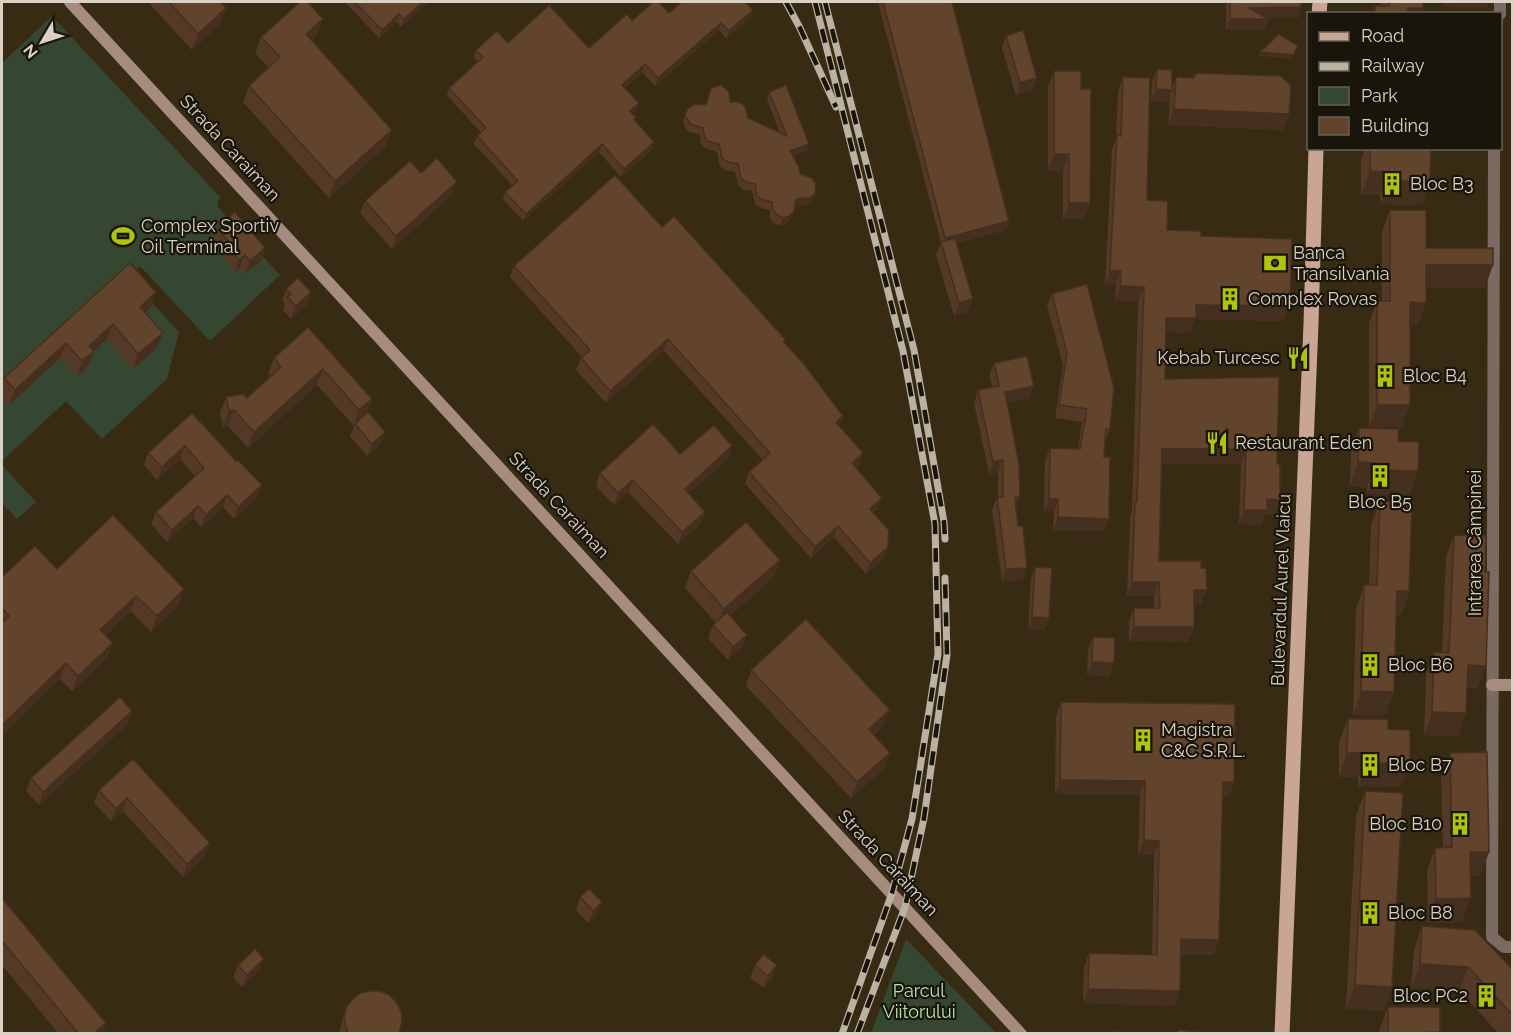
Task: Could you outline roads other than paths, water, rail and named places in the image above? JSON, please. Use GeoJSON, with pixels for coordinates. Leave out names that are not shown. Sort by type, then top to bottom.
{"type":"FeatureCollection","features":[{"type":"Feature","properties":{"kind":"main road","name":"Bulevardul Aurel Vlaicu"},"geometry":{"type":"LineString","coordinates":[[1282,1034],[1316,150]]}},
{"type":"Feature","properties":{"kind":"street","name":"Strada Caraiman"},"geometry":{"type":"LineString","coordinates":[[70,2],[1021,1034]]}},
{"type":"Feature","properties":{"kind":"street","name":"Intrarea Câmpinei"},"geometry":{"type":"LineString","coordinates":[[1494,150],[1492,937],[1504,947],[1512,947]]}},
{"type":"Feature","properties":{"kind":"street"},"geometry":{"type":"LineString","coordinates":[[1492,685],[1512,685]]}},
{"type":"Feature","properties":{"kind":"railway"},"geometry":{"type":"LineString","coordinates":[[786,2],[836,107]]}},
{"type":"Feature","properties":{"kind":"railway"},"geometry":{"type":"LineString","coordinates":[[815,2],[903,351],[935,524],[938,654],[912,819],[892,893],[842,1034]]}},
{"type":"Feature","properties":{"kind":"railway"},"geometry":{"type":"LineString","coordinates":[[825,2],[914,350],[945,539]]}},
{"type":"Feature","properties":{"kind":"railway"},"geometry":{"type":"LineString","coordinates":[[857,1034],[905,907],[924,818],[947,655],[945,578]]}},
{"type":"Feature","properties":{"kind":"place","name":"Bloc B3"},"geometry":{"type":"Point","coordinates":[1392,184]}},
{"type":"Feature","properties":{"kind":"place","name":"Complex Sportiv Oil Terminal"},"geometry":{"type":"Point","coordinates":[123,236]}},
{"type":"Feature","properties":{"kind":"place","name":"Banca Transilvania"},"geometry":{"type":"Point","coordinates":[1275,263]}},
{"type":"Feature","properties":{"kind":"place","name":"Complex Rovas"},"geometry":{"type":"Point","coordinates":[1230,299]}},
{"type":"Feature","properties":{"kind":"place","name":"Kebab Turcesc"},"geometry":{"type":"Point","coordinates":[1298,358]}},
{"type":"Feature","properties":{"kind":"place","name":"Bloc B4"},"geometry":{"type":"Point","coordinates":[1385,376]}},
{"type":"Feature","properties":{"kind":"place","name":"Restaurant Eden"},"geometry":{"type":"Point","coordinates":[1217,443]}},
{"type":"Feature","properties":{"kind":"place","name":"Bloc B5"},"geometry":{"type":"Point","coordinates":[1380,476]}},
{"type":"Feature","properties":{"kind":"place","name":"Bloc B6"},"geometry":{"type":"Point","coordinates":[1370,665]}},
{"type":"Feature","properties":{"kind":"place","name":"Magistra C&C S.R.L."},"geometry":{"type":"Point","coordinates":[1143,740]}},
{"type":"Feature","properties":{"kind":"place","name":"Bloc B7"},"geometry":{"type":"Point","coordinates":[1370,765]}},
{"type":"Feature","properties":{"kind":"place","name":"Bloc B10"},"geometry":{"type":"Point","coordinates":[1460,824]}},
{"type":"Feature","properties":{"kind":"place","name":"Bloc B8"},"geometry":{"type":"Point","coordinates":[1370,913]}},
{"type":"Feature","properties":{"kind":"place","name":"Bloc PC2"},"geometry":{"type":"Point","coordinates":[1486,996]}},
{"type":"Feature","properties":{"kind":"park label","name":"Parcul Viitorului"},"geometry":{"type":"Point","coordinates":[919,1001]}}]}
